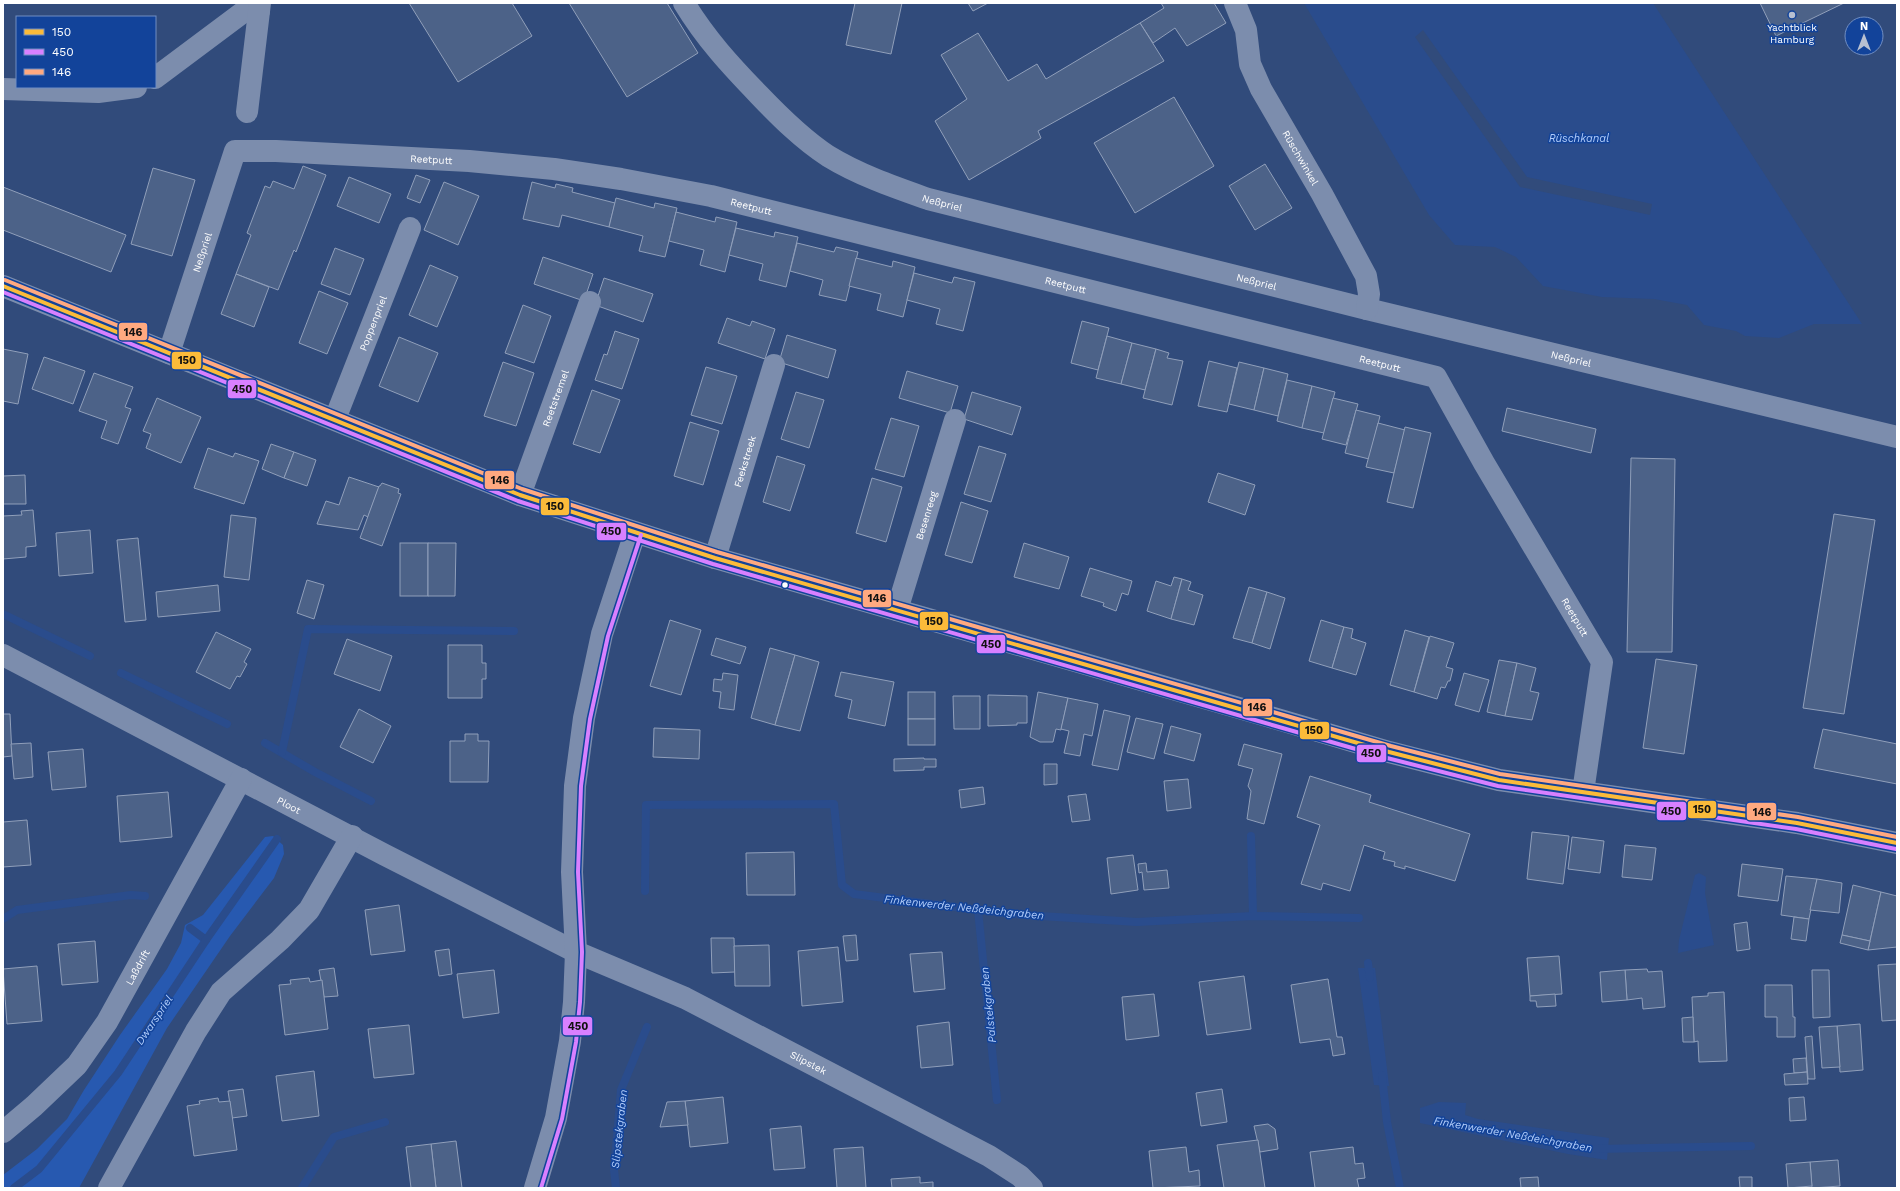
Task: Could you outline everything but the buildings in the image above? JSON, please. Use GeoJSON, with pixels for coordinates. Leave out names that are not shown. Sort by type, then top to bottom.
{"type":"FeatureCollection","features":[{"type":"Feature","properties":{"kind":"street","name":"Neßpriel"},"geometry":{"type":"LineString","coordinates":[[684,3],[709,42],[794,130],[827,155],[860,173],[928,199],[1367,309],[1897,437]]}},
{"type":"Feature","properties":{"kind":"street","name":"Rüschwinkel"},"geometry":{"type":"LineString","coordinates":[[1235,3],[1246,30],[1250,64],[1261,89],[1326,200],[1366,276],[1369,294],[1367,309]]}},
{"type":"Feature","properties":{"kind":"street"},"geometry":{"type":"LineString","coordinates":[[156,77],[246,10],[259,7],[247,112]]}},
{"type":"Feature","properties":{"kind":"street"},"geometry":{"type":"LineString","coordinates":[[3,89],[98,92],[128,88]]}},
{"type":"Feature","properties":{"kind":"street","name":"Neßpriel"},"geometry":{"type":"LineString","coordinates":[[169,354],[235,151]]}},
{"type":"Feature","properties":{"kind":"street","name":"Reetputt"},"geometry":{"type":"LineString","coordinates":[[235,151],[276,151],[469,162],[554,169],[621,179],[711,196],[1436,377],[1484,463],[1602,662],[1583,792]]}},
{"type":"Feature","properties":{"kind":"street","name":"Poppenpriel"},"geometry":{"type":"LineString","coordinates":[[335,419],[410,228]]}},
{"type":"Feature","properties":{"kind":"street"},"geometry":{"type":"LineString","coordinates":[[3,286],[520,495],[715,558],[1389,752],[1499,780],[1797,823],[1897,843]]}},
{"type":"Feature","properties":{"kind":"street","name":"Reetstremel"},"geometry":{"type":"LineString","coordinates":[[520,495],[590,302]]}},
{"type":"Feature","properties":{"kind":"street","name":"Feekstreek"},"geometry":{"type":"LineString","coordinates":[[715,558],[774,365]]}},
{"type":"Feature","properties":{"kind":"street","name":"Besenreeg"},"geometry":{"type":"LineString","coordinates":[[897,610],[955,420]]}},
{"type":"Feature","properties":{"kind":"street"},"geometry":{"type":"LineString","coordinates":[[534,1188],[556,1118],[570,1041],[574,1002],[576,952],[572,872],[575,786],[584,718],[602,634],[635,533]]}},
{"type":"Feature","properties":{"kind":"street","name":"Ploot"},"geometry":{"type":"LineString","coordinates":[[3,655],[576,952]]}},
{"type":"Feature","properties":{"kind":"street","name":"Laßdrift"},"geometry":{"type":"LineString","coordinates":[[3,1132],[34,1106],[77,1065],[107,1022],[241,779]]}},
{"type":"Feature","properties":{"kind":"street"},"geometry":{"type":"LineString","coordinates":[[109,1188],[196,1031],[221,992],[280,940],[309,910],[352,836]]}},
{"type":"Feature","properties":{"kind":"street","name":"Slipstek"},"geometry":{"type":"LineString","coordinates":[[576,952],[699,1005],[989,1156],[1020,1176],[1032,1188]]}},
{"type":"Feature","properties":{"kind":"shaded area"},"geometry":{"type":"Polygon","coordinates":[[[273,836],[283,845],[284,854],[274,878],[230,936],[167,1028],[79,1188],[3,1188],[3,1175],[37,1149],[67,1119],[120,1035],[167,969],[181,943],[185,925],[203,915],[265,837],[273,836]]]}},
{"type":"Feature","properties":{"kind":"water","name":"Rüschkanal"},"geometry":{"type":"Polygon","coordinates":[[[1304,3],[1653,3],[1862,324],[1814,324],[1779,338],[1745,336],[1736,331],[1704,325],[1687,305],[1654,299],[1602,297],[1543,286],[1516,257],[1495,247],[1455,245],[1429,215],[1304,3]]]}},
{"type":"Feature","properties":{"kind":"water"},"geometry":{"type":"Polygon","coordinates":[[[1699,873],[1706,877],[1705,893],[1714,945],[1678,953],[1679,940],[1695,875],[1699,873]]]}},
{"type":"Feature","properties":{"kind":"water"},"geometry":{"type":"Polygon","coordinates":[[[1358,968],[1375,968],[1389,1086],[1374,1085],[1358,968]]]}},
{"type":"Feature","properties":{"kind":"water"},"geometry":{"type":"Polygon","coordinates":[[[1439,1102],[1466,1103],[1465,1115],[1478,1119],[1609,1138],[1607,1160],[1568,1154],[1420,1123],[1420,1108],[1439,1102]]]}},
{"type":"Feature","properties":{"kind":"pier"},"geometry":{"type":"Polygon","coordinates":[[[1423,30],[1527,177],[1652,204],[1650,215],[1520,187],[1415,37],[1423,30]]]}},
{"type":"Feature","properties":{"kind":"waterway"},"geometry":{"type":"LineString","coordinates":[[3,614],[90,656]]}},
{"type":"Feature","properties":{"kind":"waterway"},"geometry":{"type":"LineString","coordinates":[[282,752],[308,629],[514,631]]}},
{"type":"Feature","properties":{"kind":"waterway"},"geometry":{"type":"LineString","coordinates":[[121,673],[227,724]]}},
{"type":"Feature","properties":{"kind":"waterway"},"geometry":{"type":"LineString","coordinates":[[265,743],[315,772],[371,801]]}},
{"type":"Feature","properties":{"kind":"waterway","name":"Finkenwerder Neßdeichgraben"},"geometry":{"type":"LineString","coordinates":[[645,891],[646,805],[834,804],[842,885],[854,894],[1009,914],[1137,922],[1253,916],[1359,918]]}},
{"type":"Feature","properties":{"kind":"waterway"},"geometry":{"type":"LineString","coordinates":[[1251,836],[1253,916]]}},
{"type":"Feature","properties":{"kind":"waterway","name":"Dwarspriel"},"geometry":{"type":"LineString","coordinates":[[14,1188],[39,1169],[118,1073],[206,940],[277,839]]}},
{"type":"Feature","properties":{"kind":"waterway"},"geometry":{"type":"LineString","coordinates":[[3,919],[17,910],[131,895],[145,896]]}},
{"type":"Feature","properties":{"kind":"waterway","name":"Palstekgraben"},"geometry":{"type":"LineString","coordinates":[[978,910],[997,1100]]}},
{"type":"Feature","properties":{"kind":"waterway"},"geometry":{"type":"LineString","coordinates":[[190,928],[206,940]]}},
{"type":"Feature","properties":{"kind":"waterway","name":"Finkenwerder Neßdeichgraben"},"geometry":{"type":"LineString","coordinates":[[1368,963],[1370,978]]}},
{"type":"Feature","properties":{"kind":"waterway","name":"Slipstekgraben"},"geometry":{"type":"LineString","coordinates":[[616,1188],[614,1170],[621,1090],[647,1027]]}},
{"type":"Feature","properties":{"kind":"waterway"},"geometry":{"type":"LineString","coordinates":[[1382,1075],[1387,1122],[1400,1188]]}},
{"type":"Feature","properties":{"kind":"waterway"},"geometry":{"type":"LineString","coordinates":[[302,1188],[334,1137],[385,1122]]}},
{"type":"Feature","properties":{"kind":"waterway","name":"Finkenwerder Neßdeichgraben"},"geometry":{"type":"LineString","coordinates":[[1597,1149],[1751,1146]]}},
{"type":"Feature","properties":{"kind":"transit line","name":"146"},"geometry":{"type":"LineString","coordinates":[[5,280],[522,489],[717,552],[1391,746],[1500,774],[1798,817],[1897,837]]}},
{"type":"Feature","properties":{"kind":"transit line","name":"150"},"geometry":{"type":"LineString","coordinates":[[3,286],[520,495],[715,558],[1389,752],[1499,780],[1797,823],[1897,843]]}},
{"type":"Feature","properties":{"kind":"transit line","name":"450"},"geometry":{"type":"LineString","coordinates":[[3,292],[518,501],[713,564],[1387,758],[1498,786],[1796,829],[1896,849]]}},
{"type":"Feature","properties":{"kind":"transit line","name":"450"},"geometry":{"type":"LineString","coordinates":[[541,1188],[562,1119],[576,1042],[580,1002],[582,952],[578,872],[581,786],[590,719],[608,636],[641,535]]}},
{"type":"Feature","properties":{"kind":"place","name":"Yachtblick Hamburg"},"geometry":{"type":"Point","coordinates":[1792,15]}}]}
